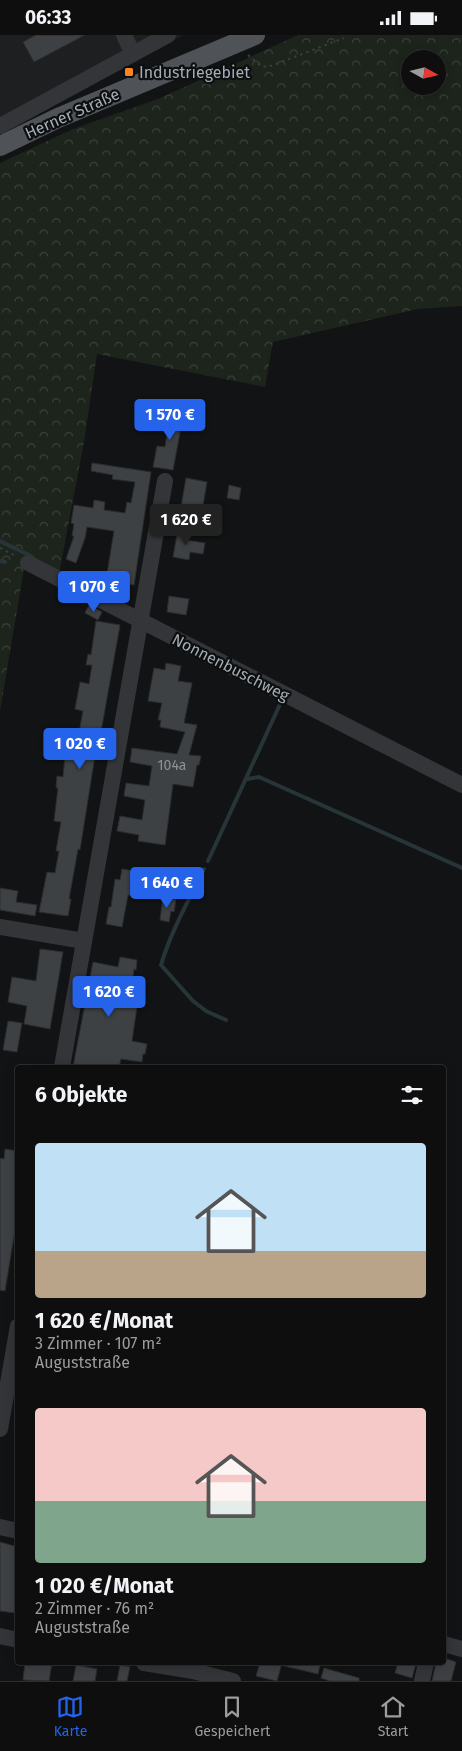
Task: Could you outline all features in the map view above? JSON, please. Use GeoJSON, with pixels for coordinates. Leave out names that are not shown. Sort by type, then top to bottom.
{"type":"FeatureCollection","features":[{"type":"Feature","properties":{"kind":"main road","name":"Herner Straße"},"geometry":{"type":"LineString","coordinates":[[0,147],[58,118],[233,39],[254,35]]}},
{"type":"Feature","properties":{"kind":"street"},"geometry":{"type":"LineString","coordinates":[[124,35],[134,54]]}},
{"type":"Feature","properties":{"kind":"street"},"geometry":{"type":"LineString","coordinates":[[0,125],[168,35]]}},
{"type":"Feature","properties":{"kind":"street"},"geometry":{"type":"LineString","coordinates":[[62,1065],[165,481]]}},
{"type":"Feature","properties":{"kind":"street","name":"Nonnenbuschweg"},"geometry":{"type":"LineString","coordinates":[[28,563],[462,785]]}},
{"type":"Feature","properties":{"kind":"street"},"geometry":{"type":"LineString","coordinates":[[0,927],[84,941]]}},
{"type":"Feature","properties":{"kind":"street"},"geometry":{"type":"LineString","coordinates":[[0,1429],[11,1399],[15,1354]]}},
{"type":"Feature","properties":{"kind":"street"},"geometry":{"type":"LineString","coordinates":[[0,1527],[15,1530]]}},
{"type":"Feature","properties":{"kind":"street"},"geometry":{"type":"LineString","coordinates":[[0,1636],[15,1638]]}},
{"type":"Feature","properties":{"kind":"street"},"geometry":{"type":"LineString","coordinates":[[446,1645],[462,1649]]}},
{"type":"Feature","properties":{"kind":"street"},"geometry":{"type":"LineString","coordinates":[[169,1665],[194,1667],[233,1681]]}},
{"type":"Feature","properties":{"kind":"street"},"geometry":{"type":"LineString","coordinates":[[422,1681],[426,1665]]}},
{"type":"Feature","properties":{"kind":"path"},"geometry":{"type":"LineString","coordinates":[[233,39],[260,66],[268,67],[344,38]]}},
{"type":"Feature","properties":{"kind":"path"},"geometry":{"type":"LineString","coordinates":[[0,549],[28,563]]}},
{"type":"Feature","properties":{"kind":"shaded area"},"geometry":{"type":"Polygon","coordinates":[[[0,35],[184,35],[0,124],[0,35]]]}},
{"type":"Feature","properties":{"kind":"green space"},"geometry":{"type":"Polygon","coordinates":[[[298,35],[462,35],[462,306],[418,309],[273,342],[265,387],[97,354],[84,442],[57,585],[24,569],[0,711],[0,163],[73,129],[158,99],[298,35]]]}},
{"type":"Feature","properties":{"kind":"building"},"geometry":{"type":"Polygon","coordinates":[[[36,35],[85,35],[34,62],[23,42],[36,35]]]}},
{"type":"Feature","properties":{"kind":"building"},"geometry":{"type":"Polygon","coordinates":[[[167,408],[184,411],[173,470],[153,467],[157,446],[165,447],[169,417],[166,417],[167,408]]]}},
{"type":"Feature","properties":{"kind":"building"},"geometry":{"type":"Polygon","coordinates":[[[92,463],[151,472],[134,585],[106,580],[114,531],[87,527],[76,563],[66,559],[74,536],[72,536],[74,524],[71,523],[74,505],[93,508],[94,500],[105,502],[104,510],[125,513],[127,502],[131,503],[135,482],[112,479],[113,475],[91,471],[92,463]]]}},
{"type":"Feature","properties":{"kind":"building"},"geometry":{"type":"Polygon","coordinates":[[[186,478],[207,482],[202,511],[181,507],[186,478]]]}},
{"type":"Feature","properties":{"kind":"building"},"geometry":{"type":"Polygon","coordinates":[[[229,485],[241,488],[239,500],[227,498],[229,485]]]}},
{"type":"Feature","properties":{"kind":"building"},"geometry":{"type":"Polygon","coordinates":[[[178,529],[187,531],[186,540],[205,543],[203,554],[190,552],[189,560],[173,557],[178,529]]]}},
{"type":"Feature","properties":{"kind":"building"},"geometry":{"type":"Polygon","coordinates":[[[169,596],[189,599],[186,615],[167,612],[169,596]]]}},
{"type":"Feature","properties":{"kind":"building"},"geometry":{"type":"Polygon","coordinates":[[[89,605],[102,612],[98,620],[85,613],[89,605]]]}},
{"type":"Feature","properties":{"kind":"building"},"geometry":{"type":"Polygon","coordinates":[[[96,621],[120,625],[99,743],[97,743],[80,850],[78,849],[69,899],[71,899],[68,916],[39,912],[47,872],[55,873],[59,851],[56,851],[61,822],[54,821],[58,788],[56,788],[57,776],[63,777],[67,736],[78,738],[83,711],[75,709],[80,682],[89,684],[92,665],[86,665],[88,654],[91,655],[96,621]]]}},
{"type":"Feature","properties":{"kind":"building"},"geometry":{"type":"Polygon","coordinates":[[[166,663],[181,666],[178,681],[192,683],[184,723],[197,725],[189,755],[201,756],[199,765],[197,765],[193,787],[173,784],[165,845],[138,841],[139,835],[117,831],[120,816],[142,820],[145,800],[124,796],[126,783],[149,786],[152,766],[130,762],[132,748],[177,754],[185,732],[160,727],[161,720],[158,720],[162,703],[148,701],[154,668],[165,670],[166,663]]]}},
{"type":"Feature","properties":{"kind":"building"},"geometry":{"type":"Polygon","coordinates":[[[122,869],[147,873],[143,897],[128,895],[122,927],[106,924],[109,907],[111,907],[115,879],[120,880],[122,869]]]}},
{"type":"Feature","properties":{"kind":"building"},"geometry":{"type":"Polygon","coordinates":[[[0,888],[18,891],[16,902],[37,905],[35,916],[0,910],[0,888]]]}},
{"type":"Feature","properties":{"kind":"building"},"geometry":{"type":"Polygon","coordinates":[[[163,897],[176,899],[174,912],[171,911],[169,922],[160,920],[163,897]]]}},
{"type":"Feature","properties":{"kind":"building"},"geometry":{"type":"Polygon","coordinates":[[[40,949],[63,952],[50,1029],[24,1024],[27,1006],[8,1002],[12,977],[36,981],[40,949]]]}},
{"type":"Feature","properties":{"kind":"building"},"geometry":{"type":"Polygon","coordinates":[[[120,957],[137,960],[130,996],[135,997],[133,1006],[137,1007],[132,1041],[147,1044],[142,1062],[121,1059],[120,1065],[73,1065],[93,962],[118,967],[120,957]]]}},
{"type":"Feature","properties":{"kind":"building"},"geometry":{"type":"Polygon","coordinates":[[[8,1021],[22,1023],[17,1052],[3,1050],[8,1021]]]}},
{"type":"Feature","properties":{"kind":"building"},"geometry":{"type":"Polygon","coordinates":[[[5,1149],[15,1151],[15,1230],[5,1291],[0,1290],[0,1158],[4,1159],[5,1149]]]}},
{"type":"Feature","properties":{"kind":"building"},"geometry":{"type":"Polygon","coordinates":[[[0,1542],[15,1546],[15,1613],[0,1611],[0,1542]]]}},
{"type":"Feature","properties":{"kind":"building"},"geometry":{"type":"Polygon","coordinates":[[[446,1659],[456,1662],[451,1681],[432,1681],[436,1665],[446,1665],[446,1659]]]}},
{"type":"Feature","properties":{"kind":"building"},"geometry":{"type":"Polygon","coordinates":[[[25,1665],[52,1665],[49,1681],[23,1680],[25,1665]]]}},
{"type":"Feature","properties":{"kind":"building"},"geometry":{"type":"Polygon","coordinates":[[[76,1665],[97,1669],[95,1681],[73,1681],[76,1665]]]}},
{"type":"Feature","properties":{"kind":"building"},"geometry":{"type":"Polygon","coordinates":[[[120,1665],[130,1667],[127,1681],[117,1681],[120,1665]]]}},
{"type":"Feature","properties":{"kind":"building"},"geometry":{"type":"Polygon","coordinates":[[[259,1665],[281,1665],[277,1681],[256,1676],[259,1665]]]}},
{"type":"Feature","properties":{"kind":"building"},"geometry":{"type":"Polygon","coordinates":[[[284,1665],[320,1665],[318,1674],[284,1665]]]}},
{"type":"Feature","properties":{"kind":"building"},"geometry":{"type":"Polygon","coordinates":[[[397,1665],[415,1665],[412,1678],[395,1673],[397,1665]]]}},
{"type":"Feature","properties":{"kind":"building"},"geometry":{"type":"Polygon","coordinates":[[[324,1668],[359,1678],[359,1681],[330,1681],[321,1678],[324,1668]]]}},
{"type":"Feature","properties":{"kind":"waterway"},"geometry":{"type":"LineString","coordinates":[[0,541],[31,556]]}},
{"type":"Feature","properties":{"kind":"waterway"},"geometry":{"type":"LineString","coordinates":[[0,561],[5,562]]}},
{"type":"Feature","properties":{"kind":"waterway"},"geometry":{"type":"LineString","coordinates":[[208,861],[282,700],[280,699]]}},
{"type":"Feature","properties":{"kind":"waterway"},"geometry":{"type":"LineString","coordinates":[[247,779],[259,777],[462,868]]}},
{"type":"Feature","properties":{"kind":"waterway"},"geometry":{"type":"LineString","coordinates":[[204,869],[175,928],[161,965],[193,1001],[206,1011],[226,1020]]}},
{"type":"Feature","properties":{"kind":"place","name":"Industriegebiet"},"geometry":{"type":"Point","coordinates":[129,72]}}]}
